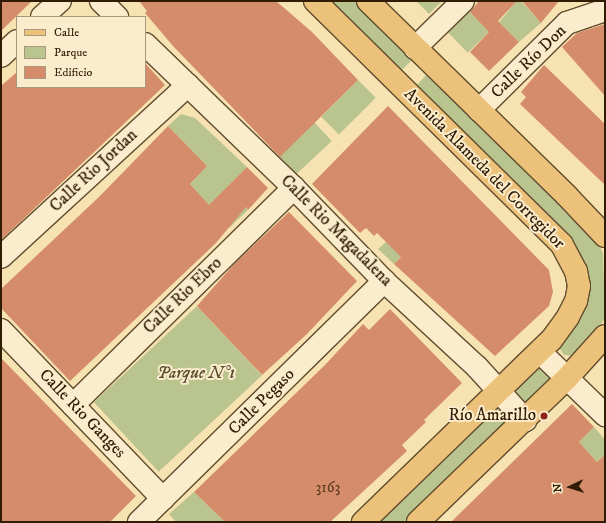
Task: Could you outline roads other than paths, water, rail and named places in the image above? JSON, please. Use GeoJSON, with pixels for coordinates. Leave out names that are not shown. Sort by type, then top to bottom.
{"type":"FeatureCollection","features":[{"type":"Feature","properties":{"kind":"main road","name":"Avenida Alameda del Corregidor"},"geometry":{"type":"LineString","coordinates":[[315,1],[562,245],[571,259],[579,286],[576,301],[555,335],[540,352],[363,522]]}},
{"type":"Feature","properties":{"kind":"main road"},"geometry":{"type":"LineString","coordinates":[[368,1],[567,196],[605,236]]}},
{"type":"Feature","properties":{"kind":"main road"},"geometry":{"type":"LineString","coordinates":[[418,522],[601,345]]}},
{"type":"Feature","properties":{"kind":"street"},"geometry":{"type":"LineString","coordinates":[[43,16],[60,1]]}},
{"type":"Feature","properties":{"kind":"street"},"geometry":{"type":"LineString","coordinates":[[101,1],[116,16]]}},
{"type":"Feature","properties":{"kind":"street"},"geometry":{"type":"LineString","coordinates":[[416,48],[463,1]]}},
{"type":"Feature","properties":{"kind":"street","name":"Calle Río Don"},"geometry":{"type":"LineString","coordinates":[[479,110],[567,23],[605,10]]}},
{"type":"Feature","properties":{"kind":"street"},"geometry":{"type":"LineString","coordinates":[[1,56],[16,42]]}},
{"type":"Feature","properties":{"kind":"street","name":"Calle Rio Magadalena"},"geometry":{"type":"LineString","coordinates":[[146,45],[294,188],[384,281],[477,368],[497,392],[525,420]]}},
{"type":"Feature","properties":{"kind":"street","name":"Calle Rio Jordan"},"geometry":{"type":"LineString","coordinates":[[1,257],[188,85]]}},
{"type":"Feature","properties":{"kind":"street","name":"Calle Rio Ebro"},"geometry":{"type":"LineString","coordinates":[[73,405],[294,188]]}},
{"type":"Feature","properties":{"kind":"street","name":"Calle Pegaso"},"geometry":{"type":"LineString","coordinates":[[139,522],[384,281]]}},
{"type":"Feature","properties":{"kind":"street","name":"Calle Rio Ganges"},"geometry":{"type":"LineString","coordinates":[[1,330],[163,499]]}},
{"type":"Feature","properties":{"kind":"street"},"geometry":{"type":"LineString","coordinates":[[540,352],[568,377],[605,415]]}},
{"type":"Feature","properties":{"kind":"place","name":"Río Amarillo"},"geometry":{"type":"Point","coordinates":[544,416]}},
{"type":"Feature","properties":{"kind":"park label","name":"Parque N°1"},"geometry":{"type":"Point","coordinates":[196,374]}}]}
